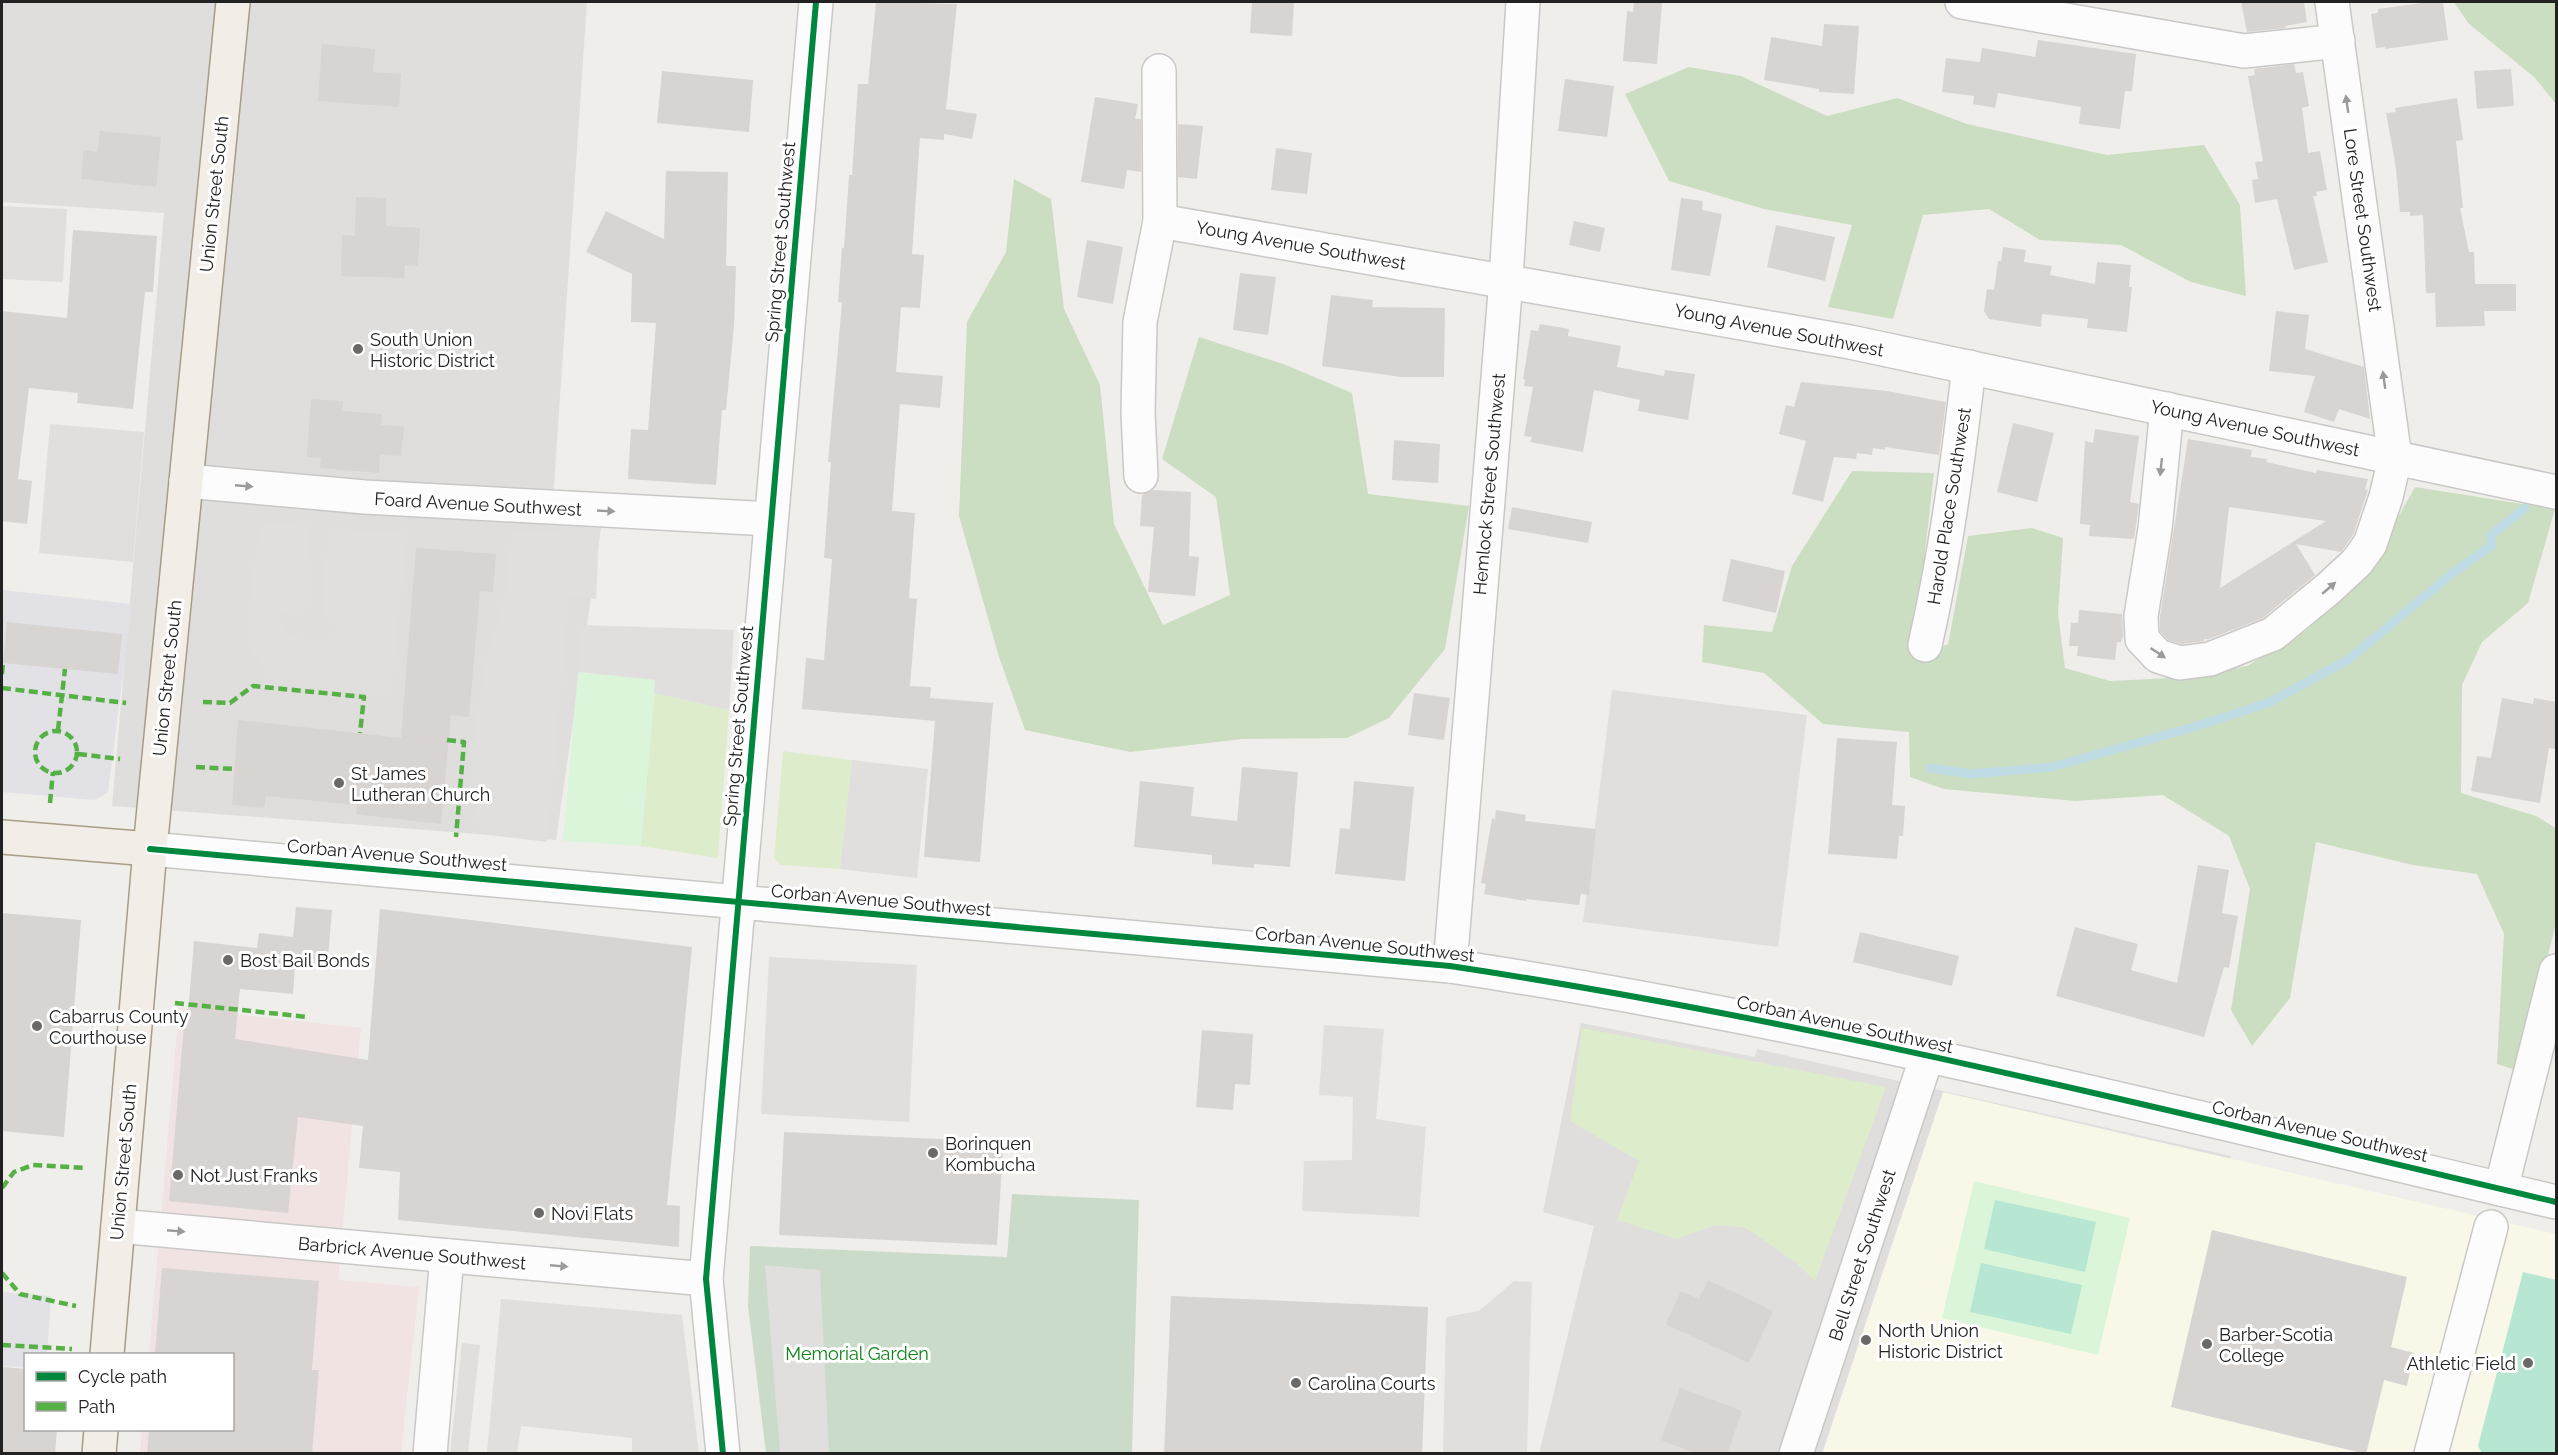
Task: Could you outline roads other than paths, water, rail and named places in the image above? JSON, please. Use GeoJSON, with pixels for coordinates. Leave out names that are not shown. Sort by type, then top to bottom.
{"type":"FeatureCollection","features":[{"type":"Feature","properties":{"kind":"main road","name":"Union Street South"},"geometry":{"type":"LineString","coordinates":[[107,1353],[150,849],[233,2]]}},
{"type":"Feature","properties":{"kind":"main road"},"geometry":{"type":"LineString","coordinates":[[2,837],[150,849]]}},
{"type":"Feature","properties":{"kind":"main road"},"geometry":{"type":"LineString","coordinates":[[99,1454],[101,1431]]}},
{"type":"Feature","properties":{"kind":"street","name":"Spring Street Southwest"},"geometry":{"type":"LineString","coordinates":[[723,1454],[706,1279],[816,2]]}},
{"type":"Feature","properties":{"kind":"street","name":"Hemlock Street Southwest"},"geometry":{"type":"LineString","coordinates":[[1450,966],[1506,280],[1523,2]]}},
{"type":"Feature","properties":{"kind":"street"},"geometry":{"type":"LineString","coordinates":[[1962,2],[2244,51],[2338,41]]}},
{"type":"Feature","properties":{"kind":"street","name":"Lore Street Southwest"},"geometry":{"type":"LineString","coordinates":[[2332,2],[2394,448]]}},
{"type":"Feature","properties":{"kind":"street"},"geometry":{"type":"LineString","coordinates":[[1141,476],[1138,413],[1140,322],[1160,221],[1159,71]]}},
{"type":"Feature","properties":{"kind":"street","name":"Young Avenue Southwest"},"geometry":{"type":"LineString","coordinates":[[1160,221],[1850,342],[2167,409],[2394,448],[2556,492]]}},
{"type":"Feature","properties":{"kind":"street","name":"Harold Place Southwest"},"geometry":{"type":"LineString","coordinates":[[1925,645],[1942,571],[1953,502],[1969,367]]}},
{"type":"Feature","properties":{"kind":"street"},"geometry":{"type":"LineString","coordinates":[[2167,409],[2155,529],[2141,616],[2142,639],[2158,656],[2180,663],[2211,659],[2272,634],[2357,562],[2370,544],[2386,497],[2394,448]]}},
{"type":"Feature","properties":{"kind":"street","name":"Foard Avenue Southwest"},"geometry":{"type":"LineString","coordinates":[[186,481],[365,497],[771,519]]}},
{"type":"Feature","properties":{"kind":"street","name":"Corban Avenue Southwest"},"geometry":{"type":"LineString","coordinates":[[150,849],[1450,966],[1634,996],[1805,1029],[2556,1202]]}},
{"type":"Feature","properties":{"kind":"street"},"geometry":{"type":"LineString","coordinates":[[2501,1189],[2556,971]]}},
{"type":"Feature","properties":{"kind":"street","name":"Bell Street Southwest"},"geometry":{"type":"LineString","coordinates":[[1796,1454],[1927,1056]]}},
{"type":"Feature","properties":{"kind":"street","name":"Barbrick Avenue Southwest"},"geometry":{"type":"LineString","coordinates":[[118,1226],[706,1279]]}},
{"type":"Feature","properties":{"kind":"street"},"geometry":{"type":"LineString","coordinates":[[2431,1454],[2491,1227]]}},
{"type":"Feature","properties":{"kind":"street"},"geometry":{"type":"LineString","coordinates":[[430,1454],[447,1256]]}},
{"type":"Feature","properties":{"kind":"waterway"},"geometry":{"type":"LineString","coordinates":[[1930,768],[1972,774],[2052,767],[2197,726],[2268,703],[2348,660],[2454,572],[2492,545],[2490,536],[2525,508]]}},
{"type":"Feature","properties":{"kind":"place","name":"South Union Historic District"},"geometry":{"type":"Point","coordinates":[358,349]}},
{"type":"Feature","properties":{"kind":"place","name":"St James Lutheran Church"},"geometry":{"type":"Point","coordinates":[339,783]}},
{"type":"Feature","properties":{"kind":"place","name":"Bost Bail Bonds"},"geometry":{"type":"Point","coordinates":[228,960]}},
{"type":"Feature","properties":{"kind":"place","name":"Cabarrus County Courthouse"},"geometry":{"type":"Point","coordinates":[37,1026]}},
{"type":"Feature","properties":{"kind":"place","name":"Borinquen Kombucha"},"geometry":{"type":"Point","coordinates":[933,1153]}},
{"type":"Feature","properties":{"kind":"place","name":"Not Just Franks"},"geometry":{"type":"Point","coordinates":[178,1175]}},
{"type":"Feature","properties":{"kind":"place","name":"Novi Flats"},"geometry":{"type":"Point","coordinates":[539,1213]}},
{"type":"Feature","properties":{"kind":"place","name":"North Union Historic District"},"geometry":{"type":"Point","coordinates":[1866,1340]}},
{"type":"Feature","properties":{"kind":"place","name":"Barber-Scotia College"},"geometry":{"type":"Point","coordinates":[2207,1344]}},
{"type":"Feature","properties":{"kind":"place","name":"Athletic Field"},"geometry":{"type":"Point","coordinates":[2528,1363]}},
{"type":"Feature","properties":{"kind":"place","name":"Carolina Courts"},"geometry":{"type":"Point","coordinates":[1296,1383]}},
{"type":"Feature","properties":{"kind":"park label","name":"Memorial Garden"},"geometry":{"type":"Point","coordinates":[857,1353]}}]}
